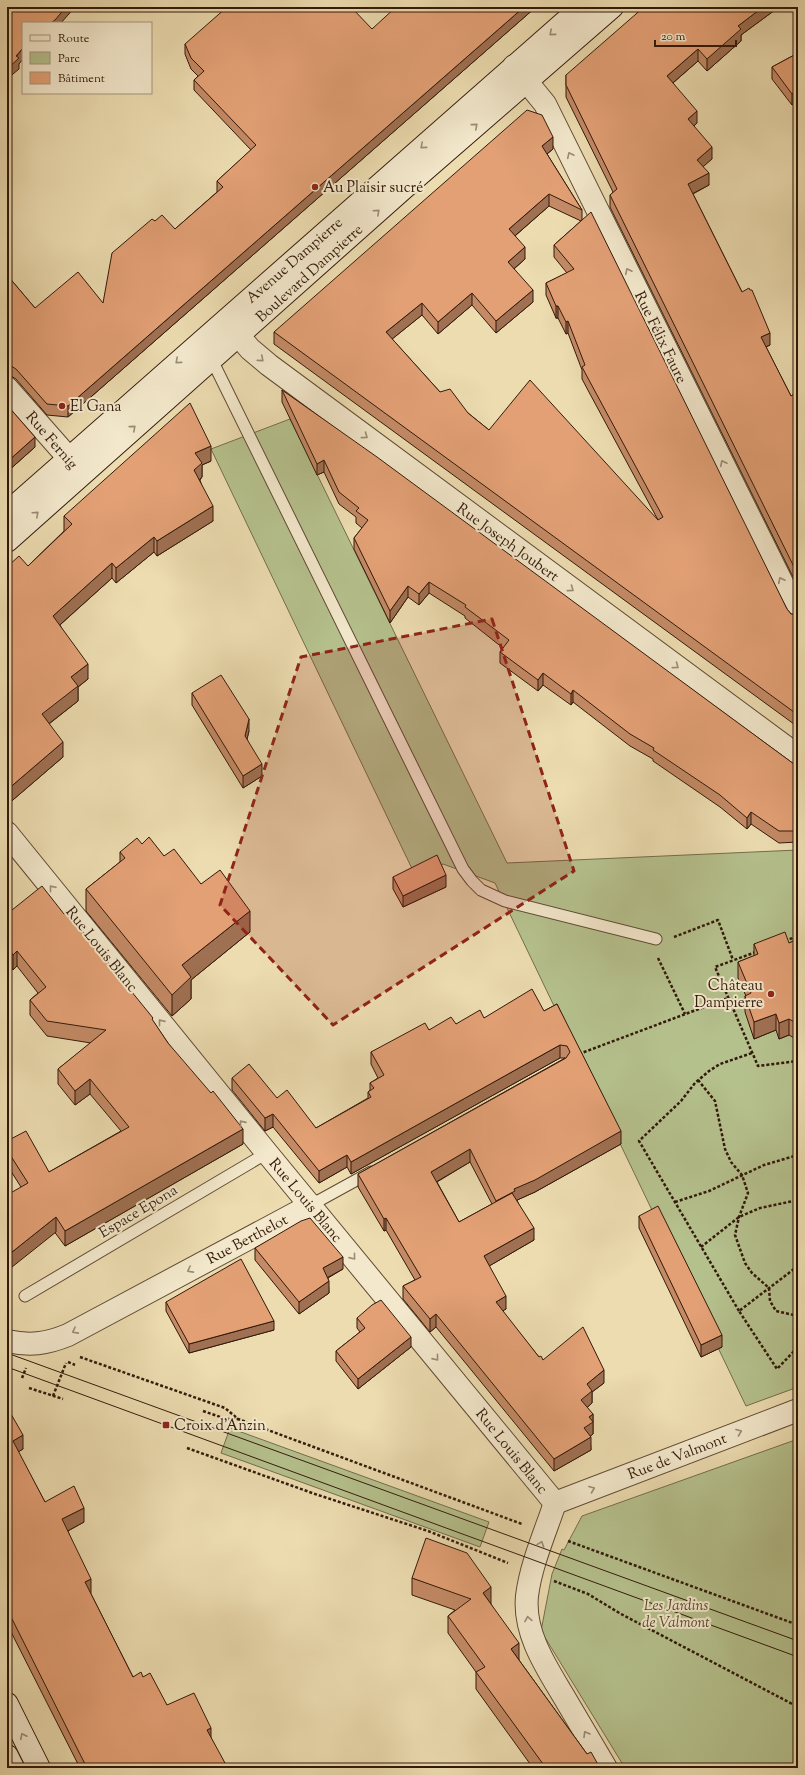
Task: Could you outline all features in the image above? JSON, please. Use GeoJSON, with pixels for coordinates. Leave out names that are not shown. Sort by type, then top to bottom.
{"type":"FeatureCollection","features":[{"type":"Feature","properties":{"kind":"street"},"geometry":{"type":"LineString","coordinates":[[521,74],[582,7]]}},
{"type":"Feature","properties":{"kind":"street","name":"Boulevard Dampierre"},"geometry":{"type":"LineString","coordinates":[[7,541],[75,466],[207,349],[521,74],[612,7]]}},
{"type":"Feature","properties":{"kind":"street","name":"Rue Félix Faure"},"geometry":{"type":"LineString","coordinates":[[521,74],[545,104],[798,614]]}},
{"type":"Feature","properties":{"kind":"street","name":"Rue Joseph Joubert"},"geometry":{"type":"LineString","coordinates":[[232,328],[250,349],[269,365],[798,756]]}},
{"type":"Feature","properties":{"kind":"street","name":"Rue Fernig"},"geometry":{"type":"LineString","coordinates":[[7,388],[75,466]]}},
{"type":"Feature","properties":{"kind":"street"},"geometry":{"type":"LineString","coordinates":[[7,513],[75,466]]}},
{"type":"Feature","properties":{"kind":"street","name":"Rue Louis Blanc"},"geometry":{"type":"LineString","coordinates":[[7,833],[267,1153],[555,1503],[530,1577],[527,1612],[534,1641],[549,1671],[606,1768]]}},
{"type":"Feature","properties":{"kind":"street","name":"Rue Berthelot"},"geometry":{"type":"LineString","coordinates":[[7,1341],[42,1344],[68,1335],[311,1205]]}},
{"type":"Feature","properties":{"kind":"street","name":"Rue de Valmont"},"geometry":{"type":"LineString","coordinates":[[555,1503],[798,1410]]}},
{"type":"Feature","properties":{"kind":"street"},"geometry":{"type":"LineString","coordinates":[[7,1704],[39,1768]]}},
{"type":"Feature","properties":{"kind":"street"},"geometry":{"type":"LineString","coordinates":[[7,1756],[13,1768]]}},
{"type":"Feature","properties":{"kind":"lane"},"geometry":{"type":"LineString","coordinates":[[207,349],[463,869],[472,881],[487,893],[505,901],[652,938]]}},
{"type":"Feature","properties":{"kind":"lane","name":"Espace Epona"},"geometry":{"type":"LineString","coordinates":[[25,1296],[267,1153]]}},
{"type":"Feature","properties":{"kind":"lane","name":"Rue Berthelot"},"geometry":{"type":"LineString","coordinates":[[311,1205],[379,1167]]}},
{"type":"Feature","properties":{"kind":"path"},"geometry":{"type":"LineString","coordinates":[[652,938],[668,940],[718,920],[733,960]]}},
{"type":"Feature","properties":{"kind":"path"},"geometry":{"type":"LineString","coordinates":[[784,941],[798,936]]}},
{"type":"Feature","properties":{"kind":"path"},"geometry":{"type":"LineString","coordinates":[[652,938],[685,1014]]}},
{"type":"Feature","properties":{"kind":"path"},"geometry":{"type":"LineString","coordinates":[[762,950],[715,967],[758,1066],[798,1061]]}},
{"type":"Feature","properties":{"kind":"path"},"geometry":{"type":"LineString","coordinates":[[577,1054],[728,998]]}},
{"type":"Feature","properties":{"kind":"path"},"geometry":{"type":"LineString","coordinates":[[752,1053],[720,1064],[698,1080],[681,1101],[639,1141],[739,1310],[777,1369],[798,1347]]}},
{"type":"Feature","properties":{"kind":"path"},"geometry":{"type":"LineString","coordinates":[[698,1080],[715,1101],[725,1149],[731,1162],[742,1175],[748,1193],[739,1217],[735,1235],[745,1263],[752,1273],[769,1288],[770,1301],[776,1311],[798,1316]]}},
{"type":"Feature","properties":{"kind":"path"},"geometry":{"type":"LineString","coordinates":[[675,1202],[709,1191],[764,1165],[798,1155]]}},
{"type":"Feature","properties":{"kind":"path"},"geometry":{"type":"LineString","coordinates":[[701,1246],[739,1217],[760,1208],[798,1200]]}},
{"type":"Feature","properties":{"kind":"path"},"geometry":{"type":"LineString","coordinates":[[739,1310],[798,1266]]}},
{"type":"Feature","properties":{"kind":"path"},"geometry":{"type":"LineString","coordinates":[[77,1356],[225,1408],[238,1419],[798,1626]]}},
{"type":"Feature","properties":{"kind":"path"},"geometry":{"type":"LineString","coordinates":[[52,1396],[68,1357]]}},
{"type":"Feature","properties":{"kind":"path"},"geometry":{"type":"LineString","coordinates":[[28,1388],[63,1400]]}},
{"type":"Feature","properties":{"kind":"path"},"geometry":{"type":"LineString","coordinates":[[203,1411],[226,1419],[238,1419]]}},
{"type":"Feature","properties":{"kind":"path"},"geometry":{"type":"LineString","coordinates":[[187,1448],[322,1496],[428,1531],[530,1577],[588,1594],[620,1614],[798,1707]]}},
{"type":"Feature","properties":{"kind":"highlighted area"},"geometry":{"type":"Polygon","coordinates":[[[492,619],[574,871],[333,1025],[220,905],[301,657],[492,619]]]}},
{"type":"Feature","properties":{"kind":"green space"},"geometry":{"type":"Polygon","coordinates":[[[290,419],[507,863],[798,850],[798,1387],[746,1406],[495,883],[443,864],[416,877],[211,449],[290,419]]]}},
{"type":"Feature","properties":{"kind":"green space"},"geometry":{"type":"Polygon","coordinates":[[[230,1428],[489,1522],[480,1547],[221,1453],[230,1428]]]}},
{"type":"Feature","properties":{"kind":"green space","name":"Les Jardins de Valmont"},"geometry":{"type":"Polygon","coordinates":[[[798,1439],[798,1768],[625,1768],[541,1631],[552,1574],[562,1549],[564,1550],[582,1516],[798,1439]]]}},
{"type":"Feature","properties":{"kind":"building"},"geometry":{"type":"Polygon","coordinates":[[[7,7],[66,7],[52,22],[22,22],[22,49],[16,56],[19,58],[7,69],[7,7]]]}},
{"type":"Feature","properties":{"kind":"building"},"geometry":{"type":"Polygon","coordinates":[[[227,7],[351,7],[372,29],[396,7],[403,12],[408,7],[524,7],[68,406],[47,404],[16,369],[11,366],[7,366],[7,275],[35,308],[78,272],[103,303],[112,253],[152,219],[155,221],[162,215],[175,229],[223,187],[217,181],[256,145],[194,80],[204,71],[191,58],[185,44],[227,7]]]}},
{"type":"Feature","properties":{"kind":"building"},"geometry":{"type":"Polygon","coordinates":[[[644,7],[763,7],[738,26],[741,29],[707,59],[698,49],[667,76],[697,111],[688,119],[712,147],[697,160],[709,173],[688,184],[742,292],[749,288],[752,290],[770,333],[761,337],[791,396],[798,392],[798,575],[610,195],[617,189],[566,85],[566,75],[644,7]]]}},
{"type":"Feature","properties":{"kind":"building"},"geometry":{"type":"Polygon","coordinates":[[[798,53],[798,90],[792,94],[772,67],[798,53]]]}},
{"type":"Feature","properties":{"kind":"building"},"geometry":{"type":"Polygon","coordinates":[[[527,110],[542,115],[553,137],[542,146],[582,210],[549,194],[509,229],[525,247],[508,262],[533,290],[496,321],[472,293],[438,322],[422,303],[386,332],[440,392],[450,389],[468,413],[489,430],[530,380],[658,520],[663,517],[582,367],[585,365],[568,321],[566,322],[558,306],[556,306],[546,283],[574,269],[554,245],[591,212],[787,609],[791,614],[798,615],[798,715],[274,332],[527,110]]]}},
{"type":"Feature","properties":{"kind":"building"},"geometry":{"type":"Polygon","coordinates":[[[282,390],[377,457],[798,767],[798,831],[779,831],[751,812],[747,818],[720,795],[653,750],[654,748],[630,734],[573,690],[571,694],[543,673],[538,680],[500,652],[509,640],[465,607],[466,605],[429,582],[419,594],[408,586],[390,611],[354,538],[368,520],[356,511],[359,508],[339,492],[324,460],[317,464],[282,390]]]}},
{"type":"Feature","properties":{"kind":"building"},"geometry":{"type":"Polygon","coordinates":[[[190,403],[211,446],[195,453],[202,463],[194,470],[213,506],[157,541],[154,537],[116,568],[112,563],[53,616],[88,664],[71,677],[78,686],[42,714],[63,742],[7,790],[7,708],[10,705],[7,702],[7,567],[19,556],[28,566],[72,524],[64,516],[190,403]]]}},
{"type":"Feature","properties":{"kind":"building"},"geometry":{"type":"Polygon","coordinates":[[[7,405],[35,437],[7,462],[7,405]]]}},
{"type":"Feature","properties":{"kind":"building"},"geometry":{"type":"Polygon","coordinates":[[[221,675],[249,719],[245,736],[262,764],[243,776],[192,693],[221,675]]]}},
{"type":"Feature","properties":{"kind":"building"},"geometry":{"type":"Polygon","coordinates":[[[149,837],[164,856],[174,849],[201,884],[220,870],[250,911],[182,965],[191,977],[172,995],[86,889],[125,858],[120,852],[137,838],[142,844],[149,837]]]}},
{"type":"Feature","properties":{"kind":"building"},"geometry":{"type":"Polygon","coordinates":[[[437,855],[446,875],[403,896],[393,877],[437,855]]]}},
{"type":"Feature","properties":{"kind":"building"},"geometry":{"type":"Polygon","coordinates":[[[42,886],[64,914],[67,912],[153,1018],[152,1019],[168,1043],[211,1093],[213,1091],[243,1129],[65,1231],[56,1217],[7,1256],[7,1195],[28,1183],[7,1150],[7,1141],[26,1131],[49,1172],[129,1127],[90,1079],[75,1091],[58,1069],[106,1030],[47,1021],[30,1000],[46,987],[17,951],[13,955],[7,947],[7,914],[42,886]]]}},
{"type":"Feature","properties":{"kind":"building","name":"Château Dampierre"},"geometry":{"type":"Polygon","coordinates":[[[785,932],[789,943],[798,939],[798,1024],[789,1019],[779,1023],[776,1014],[754,1022],[745,996],[751,993],[738,962],[758,954],[754,944],[785,932]]]}},
{"type":"Feature","properties":{"kind":"building"},"geometry":{"type":"Polygon","coordinates":[[[532,989],[544,1011],[557,1004],[621,1131],[535,1180],[514,1189],[515,1191],[496,1201],[470,1149],[431,1172],[459,1222],[512,1193],[534,1228],[484,1256],[506,1296],[496,1302],[539,1357],[541,1356],[543,1360],[583,1327],[604,1370],[587,1384],[592,1391],[581,1400],[593,1414],[589,1417],[593,1422],[584,1428],[591,1437],[554,1459],[436,1314],[430,1319],[403,1286],[421,1277],[386,1218],[384,1219],[358,1174],[566,1058],[570,1052],[567,1046],[560,1045],[351,1162],[347,1155],[319,1171],[273,1114],[265,1118],[232,1078],[249,1064],[277,1098],[287,1090],[316,1128],[371,1097],[368,1092],[374,1088],[370,1083],[384,1075],[371,1052],[425,1023],[429,1030],[451,1017],[456,1024],[480,1010],[484,1018],[532,989]]]}},
{"type":"Feature","properties":{"kind":"building"},"geometry":{"type":"Polygon","coordinates":[[[658,1206],[722,1335],[701,1345],[639,1216],[658,1206]]]}},
{"type":"Feature","properties":{"kind":"building"},"geometry":{"type":"Polygon","coordinates":[[[310,1218],[343,1257],[323,1268],[329,1281],[299,1302],[255,1248],[301,1221],[310,1218]]]}},
{"type":"Feature","properties":{"kind":"building"},"geometry":{"type":"Polygon","coordinates":[[[241,1259],[274,1321],[189,1344],[166,1302],[241,1259]]]}},
{"type":"Feature","properties":{"kind":"building"},"geometry":{"type":"Polygon","coordinates":[[[381,1300],[411,1337],[358,1379],[336,1351],[365,1328],[357,1318],[372,1305],[381,1300]]]}},
{"type":"Feature","properties":{"kind":"building"},"geometry":{"type":"Polygon","coordinates":[[[7,1407],[23,1435],[13,1441],[45,1502],[74,1486],[84,1508],[62,1519],[91,1579],[85,1582],[133,1677],[141,1672],[143,1677],[150,1673],[167,1705],[194,1693],[211,1728],[207,1730],[225,1763],[217,1768],[87,1768],[7,1609],[7,1407]]]}},
{"type":"Feature","properties":{"kind":"building"},"geometry":{"type":"Polygon","coordinates":[[[426,1538],[467,1553],[491,1587],[483,1593],[519,1643],[511,1649],[587,1754],[591,1752],[600,1768],[546,1768],[476,1672],[485,1667],[448,1616],[471,1599],[412,1578],[426,1538]]]}},
{"type":"Feature","properties":{"kind":"tram line"},"geometry":{"type":"LineString","coordinates":[[7,1353],[798,1641]]}},
{"type":"Feature","properties":{"kind":"tram line"},"geometry":{"type":"LineString","coordinates":[[7,1367],[798,1657]]}},
{"type":"Feature","properties":{"kind":"place","name":"Au Plaisir sucré"},"geometry":{"type":"Point","coordinates":[315,187]}},
{"type":"Feature","properties":{"kind":"place","name":"El Gana"},"geometry":{"type":"Point","coordinates":[62,406]}},
{"type":"Feature","properties":{"kind":"place","name":"Château Dampierre"},"geometry":{"type":"Point","coordinates":[771,994]}},
{"type":"Feature","properties":{"kind":"place","name":"Croix d'Anzin"},"geometry":{"type":"Point","coordinates":[166,1425]}}]}
